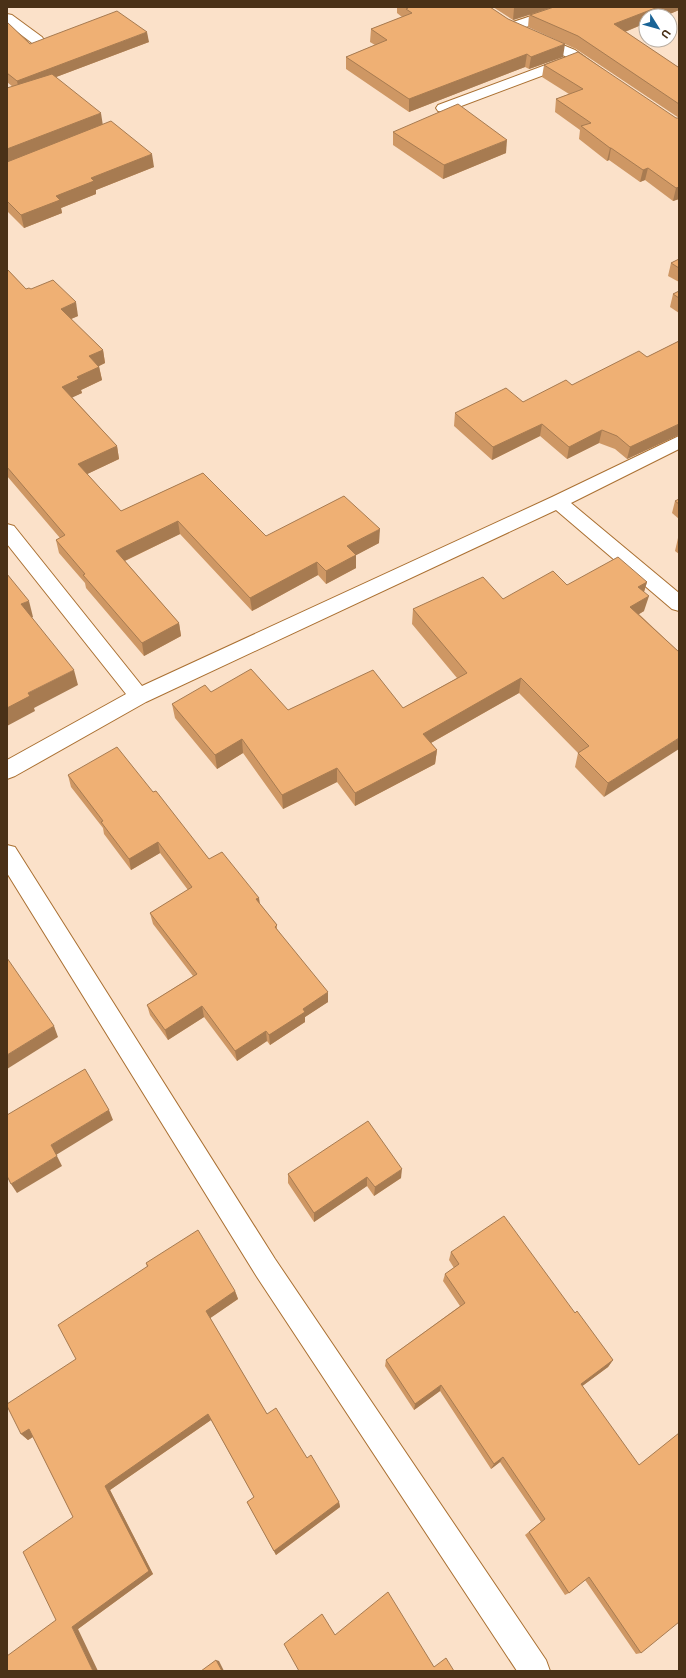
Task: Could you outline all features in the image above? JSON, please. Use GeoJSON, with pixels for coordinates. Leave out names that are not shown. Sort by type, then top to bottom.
{"type":"FeatureCollection","features":[{"type":"Feature","properties":{"kind":"street"},"geometry":{"type":"LineString","coordinates":[[512,27],[571,7]]}},
{"type":"Feature","properties":{"kind":"street"},"geometry":{"type":"LineString","coordinates":[[7,18],[37,40]]}},
{"type":"Feature","properties":{"kind":"street"},"geometry":{"type":"LineString","coordinates":[[499,19],[512,27],[570,53],[609,79]]}},
{"type":"Feature","properties":{"kind":"street"},"geometry":{"type":"LineString","coordinates":[[443,108],[577,58]]}},
{"type":"Feature","properties":{"kind":"street"},"geometry":{"type":"LineString","coordinates":[[7,770],[139,696],[558,502],[679,442]]}},
{"type":"Feature","properties":{"kind":"street"},"geometry":{"type":"LineString","coordinates":[[558,502],[679,604]]}},
{"type":"Feature","properties":{"kind":"street"},"geometry":{"type":"LineString","coordinates":[[7,531],[139,696]]}},
{"type":"Feature","properties":{"kind":"street"},"geometry":{"type":"LineString","coordinates":[[7,854],[266,1268],[535,1671]]}},
{"type":"Feature","properties":{"kind":"building"},"geometry":{"type":"Polygon","coordinates":[[[406,7],[490,7],[508,19],[565,44],[531,57],[527,54],[409,99],[346,57],[387,40],[371,29],[412,13],[406,9],[408,8],[406,7]]]}},
{"type":"Feature","properties":{"kind":"building"},"geometry":{"type":"Polygon","coordinates":[[[554,7],[658,7],[638,8],[638,15],[614,24],[638,40],[638,48],[650,48],[678,67],[679,66],[679,104],[578,36],[530,15],[554,7]]]}},
{"type":"Feature","properties":{"kind":"building"},"geometry":{"type":"Polygon","coordinates":[[[117,11],[147,32],[17,81],[7,73],[7,22],[30,44],[117,11]]]}},
{"type":"Feature","properties":{"kind":"building"},"geometry":{"type":"Polygon","coordinates":[[[578,52],[676,118],[679,118],[679,187],[676,188],[648,168],[643,170],[610,148],[581,126],[591,123],[556,99],[583,89],[544,65],[578,52]]]}},
{"type":"Feature","properties":{"kind":"building"},"geometry":{"type":"Polygon","coordinates":[[[52,74],[101,113],[7,149],[7,88],[52,74]]]}},
{"type":"Feature","properties":{"kind":"building"},"geometry":{"type":"Polygon","coordinates":[[[458,104],[507,140],[444,165],[393,132],[458,104]]]}},
{"type":"Feature","properties":{"kind":"building"},"geometry":{"type":"Polygon","coordinates":[[[111,121],[152,154],[91,178],[94,181],[56,196],[60,200],[21,215],[7,201],[7,162],[111,121]]]}},
{"type":"Feature","properties":{"kind":"building"},"geometry":{"type":"Polygon","coordinates":[[[679,259],[679,268],[671,263],[679,259]]]}},
{"type":"Feature","properties":{"kind":"building"},"geometry":{"type":"Polygon","coordinates":[[[7,269],[26,289],[31,289],[53,280],[76,302],[61,309],[103,350],[89,356],[99,367],[77,377],[79,379],[62,387],[117,446],[78,464],[121,511],[203,473],[266,536],[344,496],[380,529],[347,546],[356,555],[326,571],[317,562],[250,598],[178,521],[116,551],[179,623],[142,643],[83,575],[85,574],[56,540],[65,535],[7,467],[7,269]]]}},
{"type":"Feature","properties":{"kind":"building"},"geometry":{"type":"Polygon","coordinates":[[[679,291],[679,298],[673,294],[679,291]]]}},
{"type":"Feature","properties":{"kind":"building"},"geometry":{"type":"Polygon","coordinates":[[[679,341],[679,424],[630,447],[617,436],[602,430],[569,447],[542,424],[493,447],[455,413],[506,388],[523,402],[566,380],[572,385],[639,351],[647,357],[679,341]]]}},
{"type":"Feature","properties":{"kind":"building"},"geometry":{"type":"Polygon","coordinates":[[[618,557],[647,582],[638,587],[649,596],[630,607],[679,652],[679,738],[608,783],[578,753],[589,746],[521,678],[423,734],[437,750],[355,793],[337,768],[282,795],[242,739],[215,755],[172,704],[205,685],[211,692],[251,669],[288,710],[373,670],[403,708],[467,673],[413,609],[483,577],[503,599],[553,571],[567,585],[618,557]]]}},
{"type":"Feature","properties":{"kind":"building"},"geometry":{"type":"Polygon","coordinates":[[[7,574],[29,601],[21,604],[74,670],[28,693],[30,696],[7,708],[7,574]]]}},
{"type":"Feature","properties":{"kind":"building"},"geometry":{"type":"Polygon","coordinates":[[[117,747],[153,792],[156,791],[209,859],[222,852],[259,898],[256,899],[277,925],[275,927],[328,992],[303,1009],[305,1012],[269,1035],[266,1031],[235,1051],[202,1006],[165,1030],[147,1005],[197,974],[150,913],[192,887],[158,842],[129,859],[101,822],[103,821],[68,775],[117,747]]]}},
{"type":"Feature","properties":{"kind":"building"},"geometry":{"type":"Polygon","coordinates":[[[7,958],[54,1026],[7,1055],[7,958]]]}},
{"type":"Feature","properties":{"kind":"building"},"geometry":{"type":"Polygon","coordinates":[[[85,1069],[109,1110],[51,1145],[57,1156],[11,1184],[7,1176],[7,1115],[85,1069]]]}},
{"type":"Feature","properties":{"kind":"building"},"geometry":{"type":"Polygon","coordinates":[[[368,1121],[402,1169],[375,1187],[367,1177],[314,1213],[288,1174],[368,1121]]]}},
{"type":"Feature","properties":{"kind":"building"},"geometry":{"type":"Polygon","coordinates":[[[504,1216],[575,1313],[577,1311],[613,1360],[581,1384],[639,1465],[679,1433],[679,1622],[641,1653],[589,1577],[569,1593],[529,1532],[545,1519],[503,1457],[494,1464],[441,1385],[415,1404],[386,1360],[465,1303],[445,1274],[459,1264],[451,1252],[504,1216]]]}},
{"type":"Feature","properties":{"kind":"building"},"geometry":{"type":"Polygon","coordinates":[[[198,1230],[235,1291],[206,1311],[267,1414],[276,1408],[307,1458],[311,1455],[339,1502],[274,1551],[247,1502],[254,1497],[208,1414],[105,1486],[149,1571],[72,1627],[93,1671],[7,1671],[7,1656],[56,1620],[23,1552],[73,1517],[29,1429],[21,1434],[7,1404],[76,1359],[58,1325],[148,1266],[146,1263],[198,1230]]]}},
{"type":"Feature","properties":{"kind":"building"},"geometry":{"type":"Polygon","coordinates":[[[388,1592],[434,1667],[446,1658],[454,1671],[299,1671],[284,1644],[322,1614],[335,1635],[388,1592]]]}},
{"type":"Feature","properties":{"kind":"building"},"geometry":{"type":"Polygon","coordinates":[[[216,1660],[222,1671],[201,1671],[216,1660]]]}}]}
